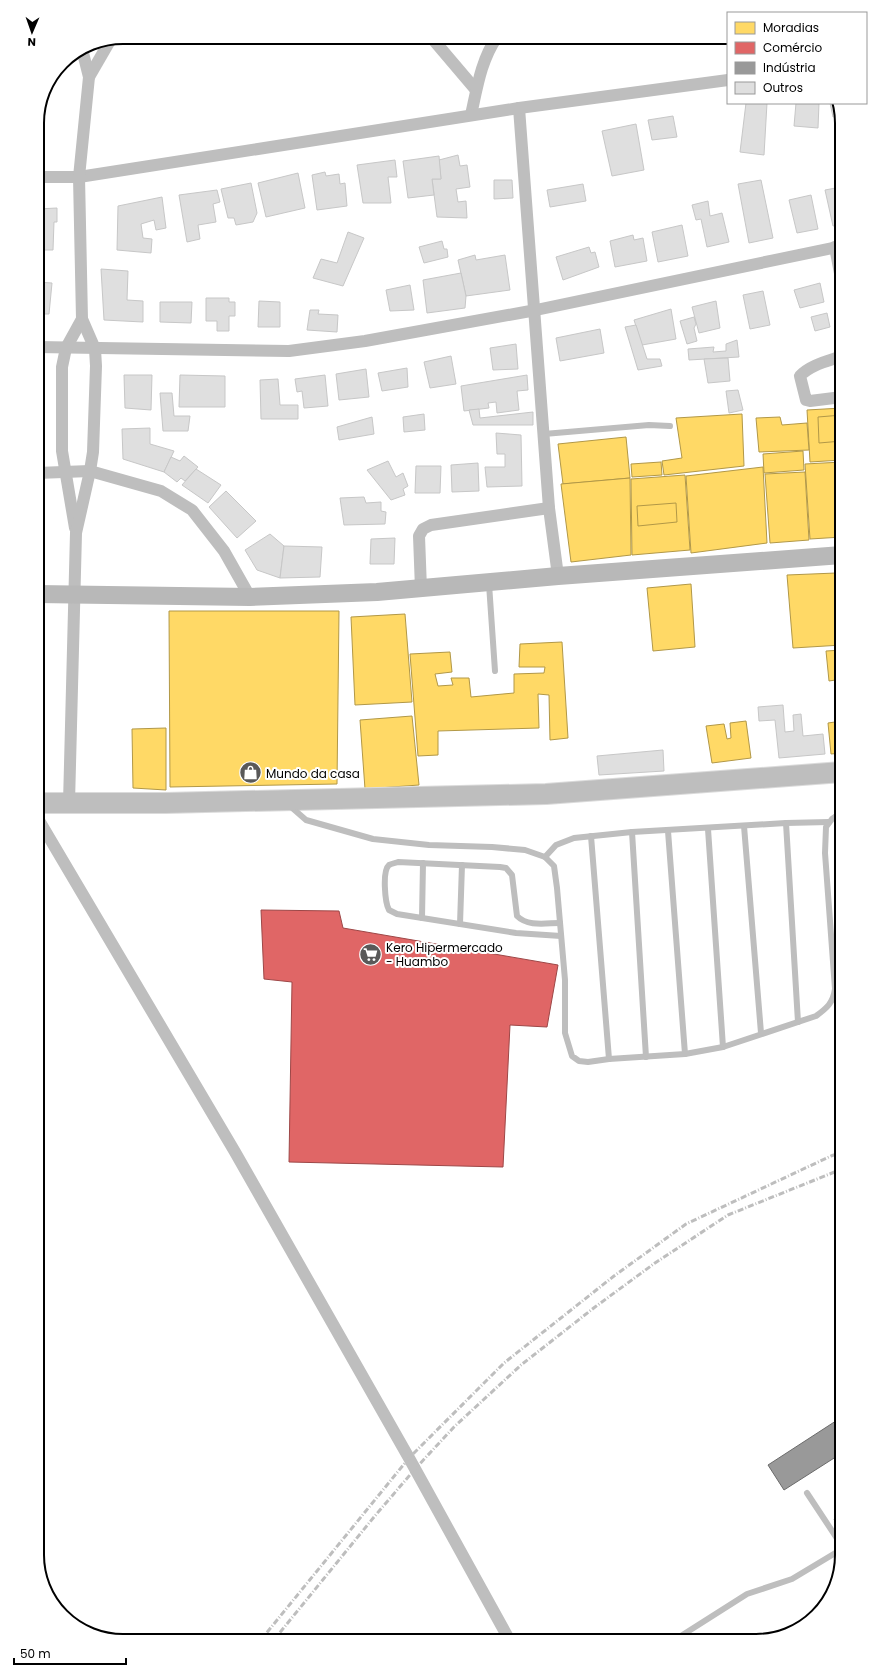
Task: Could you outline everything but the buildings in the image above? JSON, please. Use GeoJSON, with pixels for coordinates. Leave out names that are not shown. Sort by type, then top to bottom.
{"type":"FeatureCollection","features":[{"type":"Feature","properties":{"kind":"main road"},"geometry":{"type":"LineString","coordinates":[[44,803],[165,803],[283,799],[546,794],[835,773]]}},
{"type":"Feature","properties":{"kind":"street"},"geometry":{"type":"LineString","coordinates":[[437,44],[476,90]]}},
{"type":"Feature","properties":{"kind":"street"},"geometry":{"type":"LineString","coordinates":[[471,115],[480,75],[493,44]]}},
{"type":"Feature","properties":{"kind":"street"},"geometry":{"type":"LineString","coordinates":[[89,77],[107,46]]}},
{"type":"Feature","properties":{"kind":"street"},"geometry":{"type":"LineString","coordinates":[[69,803],[76,533],[93,452],[96,366],[95,349],[82,319],[79,177],[89,77],[84,55]]}},
{"type":"Feature","properties":{"kind":"street"},"geometry":{"type":"LineString","coordinates":[[44,177],[79,177],[471,115],[727,80]]}},
{"type":"Feature","properties":{"kind":"street"},"geometry":{"type":"LineString","coordinates":[[519,108],[536,310],[550,508],[558,576]]}},
{"type":"Feature","properties":{"kind":"street"},"geometry":{"type":"LineString","coordinates":[[44,347],[289,351],[365,341],[536,310],[835,247]]}},
{"type":"Feature","properties":{"kind":"street"},"geometry":{"type":"LineString","coordinates":[[76,533],[65,472],[62,443],[62,367],[66,348],[82,319]]}},
{"type":"Feature","properties":{"kind":"street"},"geometry":{"type":"LineString","coordinates":[[835,358],[813,366],[800,376],[806,400],[810,401],[835,398]]}},
{"type":"Feature","properties":{"kind":"street"},"geometry":{"type":"LineString","coordinates":[[44,473],[90,472],[160,491],[192,510],[224,551],[250,597]]}},
{"type":"Feature","properties":{"kind":"street"},"geometry":{"type":"LineString","coordinates":[[421,589],[419,536],[423,529],[431,525],[550,508]]}},
{"type":"Feature","properties":{"kind":"street"},"geometry":{"type":"LineString","coordinates":[[44,594],[250,597],[376,592],[558,576],[835,556]]}},
{"type":"Feature","properties":{"kind":"street"},"geometry":{"type":"LineString","coordinates":[[44,829],[239,1159],[405,1451],[506,1634]]}},
{"type":"Feature","properties":{"kind":"lane"},"geometry":{"type":"LineString","coordinates":[[544,434],[642,425],[670,426]]}},
{"type":"Feature","properties":{"kind":"lane"},"geometry":{"type":"LineString","coordinates":[[489,582],[496,671]]}},
{"type":"Feature","properties":{"kind":"lane"},"geometry":{"type":"LineString","coordinates":[[283,799],[306,820],[373,839],[429,845],[492,847],[525,850],[545,857],[554,866],[565,980],[565,1032],[572,1056],[579,1061],[588,1062],[609,1059],[685,1054],[723,1048],[761,1033],[816,1016],[829,1007],[834,998],[835,971],[825,853],[826,827],[829,822],[835,817]]}},
{"type":"Feature","properties":{"kind":"lane"},"geometry":{"type":"LineString","coordinates":[[545,857],[556,845],[574,838],[632,832],[829,822]]}},
{"type":"Feature","properties":{"kind":"lane"},"geometry":{"type":"LineString","coordinates":[[786,823],[798,1022]]}},
{"type":"Feature","properties":{"kind":"lane"},"geometry":{"type":"LineString","coordinates":[[744,826],[761,1033]]}},
{"type":"Feature","properties":{"kind":"lane"},"geometry":{"type":"LineString","coordinates":[[708,828],[723,1048]]}},
{"type":"Feature","properties":{"kind":"lane"},"geometry":{"type":"LineString","coordinates":[[668,831],[685,1054]]}},
{"type":"Feature","properties":{"kind":"lane"},"geometry":{"type":"LineString","coordinates":[[632,832],[646,1057]]}},
{"type":"Feature","properties":{"kind":"lane"},"geometry":{"type":"LineString","coordinates":[[591,836],[609,1059]]}},
{"type":"Feature","properties":{"kind":"lane"},"geometry":{"type":"LineString","coordinates":[[560,923],[529,923],[521,920],[517,916],[512,875],[506,868],[398,862],[389,865],[386,870],[385,903],[389,910],[393,912],[516,933],[561,936]]}},
{"type":"Feature","properties":{"kind":"lane"},"geometry":{"type":"LineString","coordinates":[[422,918],[423,863]]}},
{"type":"Feature","properties":{"kind":"lane"},"geometry":{"type":"LineString","coordinates":[[460,924],[462,865]]}},
{"type":"Feature","properties":{"kind":"lane"},"geometry":{"type":"LineString","coordinates":[[807,1493],[835,1537]]}},
{"type":"Feature","properties":{"kind":"lane"},"geometry":{"type":"LineString","coordinates":[[684,1634],[747,1594],[792,1579],[835,1552]]}},
{"type":"Feature","properties":{"kind":"railway"},"geometry":{"type":"LineString","coordinates":[[266,1634],[409,1458],[504,1363],[614,1276],[686,1224],[835,1155]]}},
{"type":"Feature","properties":{"kind":"railway"},"geometry":{"type":"LineString","coordinates":[[279,1634],[415,1469],[454,1427],[521,1365],[595,1307],[655,1263],[728,1215],[835,1172]]}},
{"type":"Feature","properties":{"kind":"place","name":"Mundo da casa"},"geometry":{"type":"Point","coordinates":[251,773]}},
{"type":"Feature","properties":{"kind":"place","name":"Kero Hipermercado - Huambo"},"geometry":{"type":"Point","coordinates":[371,954]}}]}
